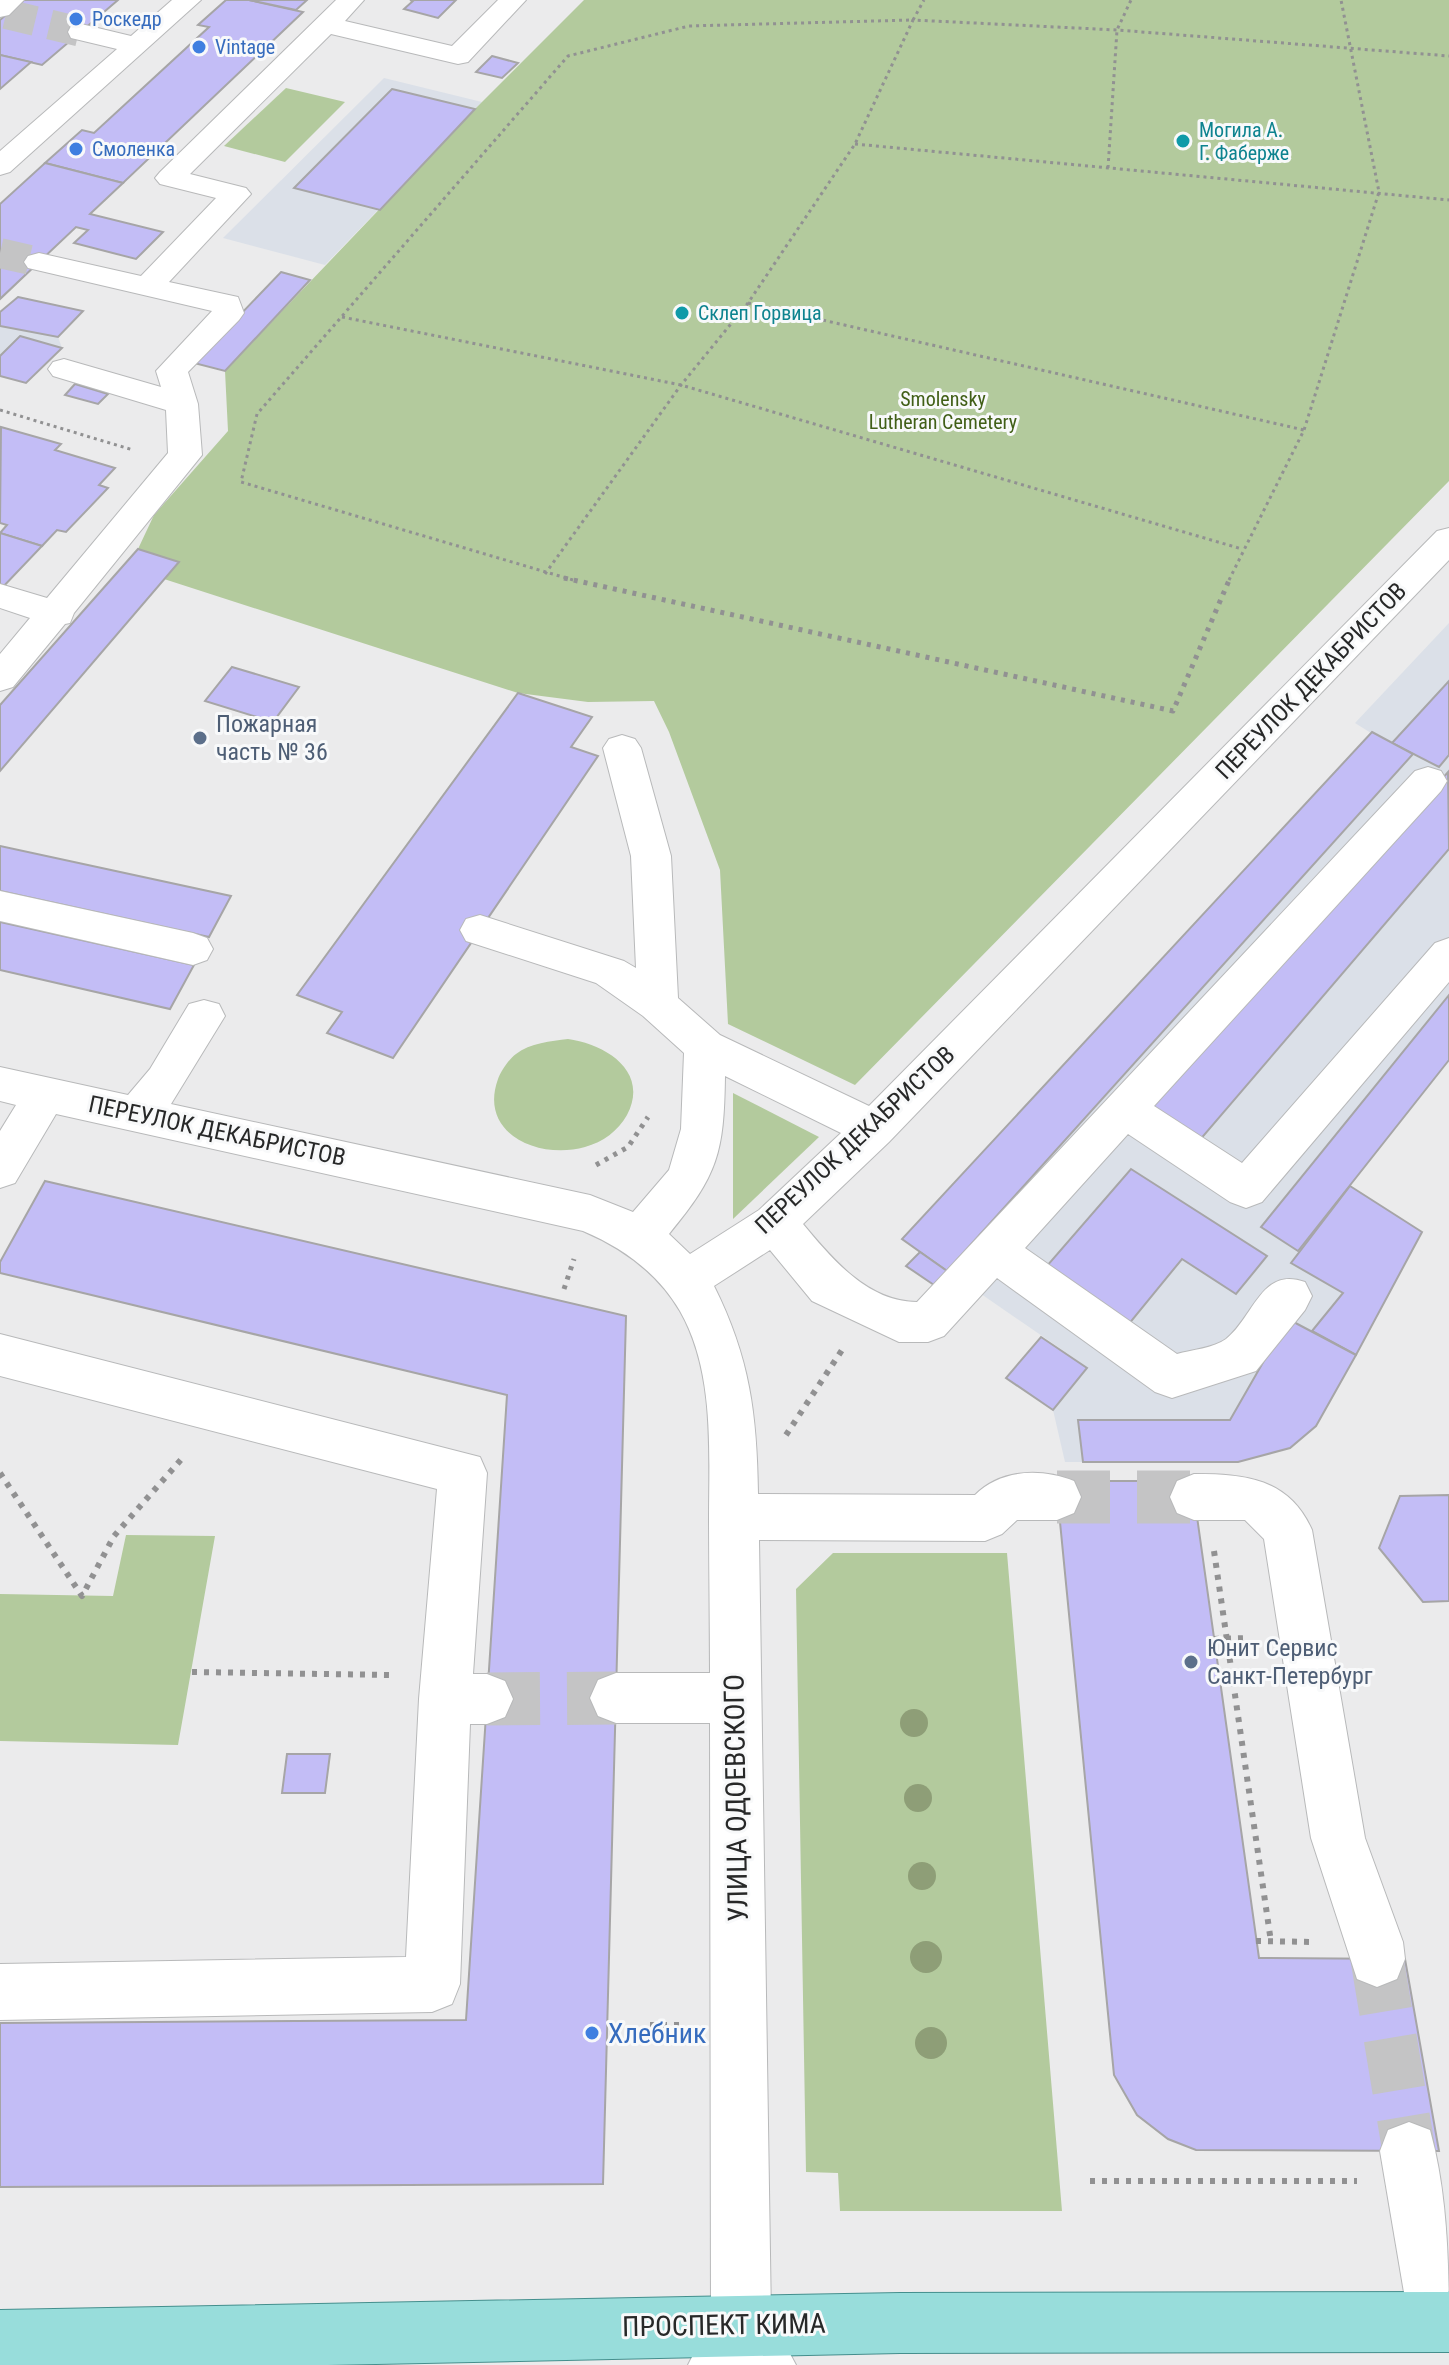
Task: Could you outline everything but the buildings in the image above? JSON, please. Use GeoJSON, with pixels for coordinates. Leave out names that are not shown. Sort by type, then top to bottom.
{"type":"FeatureCollection","features":[{"type":"Feature","properties":{"kind":"main road","name":"ПРОСПЕКТ КИМА"},"geometry":{"type":"LineString","coordinates":[[0,2341],[742,2352],[1444,2322]]}},
{"type":"Feature","properties":{"kind":"street"},"geometry":{"type":"LineString","coordinates":[[0,166],[123,42],[155,0]]}},
{"type":"Feature","properties":{"kind":"street"},"geometry":{"type":"LineString","coordinates":[[0,136],[123,42],[188,0]]}},
{"type":"Feature","properties":{"kind":"street"},"geometry":{"type":"LineString","coordinates":[[148,286],[236,194],[170,178],[351,0]]}},
{"type":"Feature","properties":{"kind":"street"},"geometry":{"type":"LineString","coordinates":[[326,25],[458,56],[513,0]]}},
{"type":"Feature","properties":{"kind":"street"},"geometry":{"type":"LineString","coordinates":[[81,32],[123,42]]}},
{"type":"Feature","properties":{"kind":"street"},"geometry":{"type":"LineString","coordinates":[[0,678],[57,614],[185,455],[182,404],[172,371],[228,313],[227,304],[39,262]]}},
{"type":"Feature","properties":{"kind":"street"},"geometry":{"type":"LineString","coordinates":[[64,369],[182,404]]}},
{"type":"Feature","properties":{"kind":"street","name":"ПЕРЕУЛОК ДЕКАБРИСТОВ"},"geometry":{"type":"LineString","coordinates":[[0,1084],[590,1214],[640,1236],[688,1279],[775,1223],[874,1129],[1449,539]]}},
{"type":"Feature","properties":{"kind":"street"},"geometry":{"type":"LineString","coordinates":[[0,596],[57,614]]}},
{"type":"Feature","properties":{"kind":"street"},"geometry":{"type":"LineString","coordinates":[[622,748],[651,856],[658,1004]]}},
{"type":"Feature","properties":{"kind":"street"},"geometry":{"type":"LineString","coordinates":[[775,1223],[828,1287],[899,1322],[928,1322],[1428,781]]}},
{"type":"Feature","properties":{"kind":"street"},"geometry":{"type":"LineString","coordinates":[[0,906],[193,949]]}},
{"type":"Feature","properties":{"kind":"street"},"geometry":{"type":"LineString","coordinates":[[480,930],[610,972],[658,1004],[705,1047],[874,1129]]}},
{"type":"Feature","properties":{"kind":"street"},"geometry":{"type":"LineString","coordinates":[[1124,1109],[1246,1189],[1449,954]]}},
{"type":"Feature","properties":{"kind":"street"},"geometry":{"type":"LineString","coordinates":[[138,1113],[165,1081],[204,1016]]}},
{"type":"Feature","properties":{"kind":"street"},"geometry":{"type":"LineString","coordinates":[[640,1236],[688,1179],[703,1129],[705,1047]]}},
{"type":"Feature","properties":{"kind":"street"},"geometry":{"type":"LineString","coordinates":[[0,1170],[45,1094]]}},
{"type":"Feature","properties":{"kind":"street"},"geometry":{"type":"LineString","coordinates":[[993,1250],[1172,1377],[1240,1356],[1289,1296]]}},
{"type":"Feature","properties":{"kind":"street","name":"УЛИЦА ОДОЕВСКОГО"},"geometry":{"type":"LineString","coordinates":[[688,1279],[718,1342],[733,1421],[742,2352]]}},
{"type":"Feature","properties":{"kind":"street"},"geometry":{"type":"LineString","coordinates":[[0,1355],[463,1473],[460,1692],[432,1984],[0,1992]]}},
{"type":"Feature","properties":{"kind":"street"},"geometry":{"type":"LineString","coordinates":[[734,1517],[985,1518],[1006,1497],[1057,1497]]}},
{"type":"Feature","properties":{"kind":"street"},"geometry":{"type":"LineString","coordinates":[[1200,1498],[1246,1497],[1272,1508],[1287,1530],[1338,1838],[1375,1942],[1377,1959]]}},
{"type":"Feature","properties":{"kind":"street"},"geometry":{"type":"LineString","coordinates":[[616,1698],[735,1698]]}},
{"type":"Feature","properties":{"kind":"street"},"geometry":{"type":"LineString","coordinates":[[1412,2166],[1444,2322]]}},
{"type":"Feature","properties":{"kind":"path"},"geometry":{"type":"LineString","coordinates":[[545,574],[681,385],[748,303],[855,144],[924,0]]}},
{"type":"Feature","properties":{"kind":"path"},"geometry":{"type":"LineString","coordinates":[[1108,168],[1117,30],[1131,0]]}},
{"type":"Feature","properties":{"kind":"path"},"geometry":{"type":"LineString","coordinates":[[1341,0],[1349,47],[1379,192],[1304,430],[1242,549],[1173,711],[545,574],[241,482],[257,414],[568,56],[689,26],[913,20],[1117,30],[1349,47],[1449,56]]}},
{"type":"Feature","properties":{"kind":"path"},"geometry":{"type":"LineString","coordinates":[[855,144],[1449,200]]}},
{"type":"Feature","properties":{"kind":"path"},"geometry":{"type":"LineString","coordinates":[[748,303],[1304,430]]}},
{"type":"Feature","properties":{"kind":"path"},"geometry":{"type":"LineString","coordinates":[[341,317],[681,385],[1242,549]]}},
{"type":"Feature","properties":{"kind":"path"},"geometry":{"type":"LineString","coordinates":[[0,410],[141,452]]}},
{"type":"Feature","properties":{"kind":"path"},"geometry":{"type":"LineString","coordinates":[[784,1438],[835,1357],[876,1310]]}},
{"type":"Feature","properties":{"kind":"path"},"geometry":{"type":"LineString","coordinates":[[0,1473],[82,1596],[114,1536],[222,1411]]}},
{"type":"Feature","properties":{"kind":"path"},"geometry":{"type":"LineString","coordinates":[[1200,1498],[1228,1638],[1271,1942]]}},
{"type":"Feature","properties":{"kind":"path"},"geometry":{"type":"LineString","coordinates":[[1214,1639],[1250,1638]]}},
{"type":"Feature","properties":{"kind":"path"},"geometry":{"type":"LineString","coordinates":[[192,1672],[460,1692]]}},
{"type":"Feature","properties":{"kind":"path"},"geometry":{"type":"LineString","coordinates":[[1090,2181],[1412,2166]]}},
{"type":"Feature","properties":{"kind":"shaded area"},"geometry":{"type":"Polygon","coordinates":[[[384,78],[482,102],[325,265],[223,238],[384,78]]]}},
{"type":"Feature","properties":{"kind":"shaded area"},"geometry":{"type":"Polygon","coordinates":[[[0,326],[58,337],[62,348],[26,383],[0,376],[0,326]]]}},
{"type":"Feature","properties":{"kind":"shaded area"},"geometry":{"type":"Polygon","coordinates":[[[1449,623],[1449,1060],[1350,1186],[1422,1232],[1316,1426],[1290,1448],[1238,1462],[1065,1462],[1053,1410],[1087,1367],[971,1287],[934,1285],[906,1266],[920,1252],[902,1239],[1371,733],[1355,723],[1449,623]]]}},
{"type":"Feature","properties":{"kind":"green space","name":"Smolensky Lutheran Cemetery"},"geometry":{"type":"Polygon","coordinates":[[[584,0],[1449,0],[1449,481],[855,1085],[728,1024],[720,870],[669,732],[654,701],[588,702],[518,693],[164,579],[179,562],[138,549],[154,515],[228,431],[225,371],[475,109],[584,0]]]}},
{"type":"Feature","properties":{"kind":"green space"},"geometry":{"type":"Polygon","coordinates":[[[286,88],[345,102],[285,162],[224,146],[286,88]]]}},
{"type":"Feature","properties":{"kind":"green space"},"geometry":{"type":"Polygon","coordinates":[[[568,1039],[596,1047],[620,1062],[633,1085],[633,1099],[619,1126],[598,1142],[567,1150],[532,1146],[505,1128],[497,1115],[494,1098],[498,1079],[508,1062],[522,1050],[568,1039]]]}},
{"type":"Feature","properties":{"kind":"green space"},"geometry":{"type":"Polygon","coordinates":[[[733,1093],[819,1137],[733,1219],[733,1093]]]}},
{"type":"Feature","properties":{"kind":"green space"},"geometry":{"type":"Polygon","coordinates":[[[126,1535],[215,1536],[178,1745],[0,1741],[0,1594],[113,1596],[126,1535]]]}},
{"type":"Feature","properties":{"kind":"green space"},"geometry":{"type":"Polygon","coordinates":[[[833,1553],[1007,1553],[1062,2211],[840,2211],[838,2173],[806,2172],[796,1589],[833,1553]]]}},
{"type":"Feature","properties":{"kind":"tunnel"},"geometry":{"type":"LineString","coordinates":[[6,14],[81,32]]}},
{"type":"Feature","properties":{"kind":"tunnel"},"geometry":{"type":"LineString","coordinates":[[0,253],[39,262]]}},
{"type":"Feature","properties":{"kind":"tunnel"},"geometry":{"type":"LineString","coordinates":[[1057,1497],[1194,1497]]}},
{"type":"Feature","properties":{"kind":"tunnel"},"geometry":{"type":"LineString","coordinates":[[487,1699],[616,1698]]}},
{"type":"Feature","properties":{"kind":"tunnel"},"geometry":{"type":"LineString","coordinates":[[1377,1959],[1409,2151]]}},
{"type":"Feature","properties":{"kind":"place","name":"Роскедр"},"geometry":{"type":"Point","coordinates":[76,19]}},
{"type":"Feature","properties":{"kind":"place","name":"Vintage"},"geometry":{"type":"Point","coordinates":[199,47]}},
{"type":"Feature","properties":{"kind":"place","name":"Могила А. Г. Фаберже"},"geometry":{"type":"Point","coordinates":[1183,141]}},
{"type":"Feature","properties":{"kind":"place","name":"Смоленка"},"geometry":{"type":"Point","coordinates":[76,149]}},
{"type":"Feature","properties":{"kind":"place","name":"Склеп Горвица"},"geometry":{"type":"Point","coordinates":[682,313]}},
{"type":"Feature","properties":{"kind":"place","name":"Пожарная часть № 36"},"geometry":{"type":"Point","coordinates":[200,738]}},
{"type":"Feature","properties":{"kind":"place","name":"Юнит Сервис Санкт-Петербург"},"geometry":{"type":"Point","coordinates":[1191,1662]}},
{"type":"Feature","properties":{"kind":"place","name":"Хлебник"},"geometry":{"type":"Point","coordinates":[592,2033]}}]}
